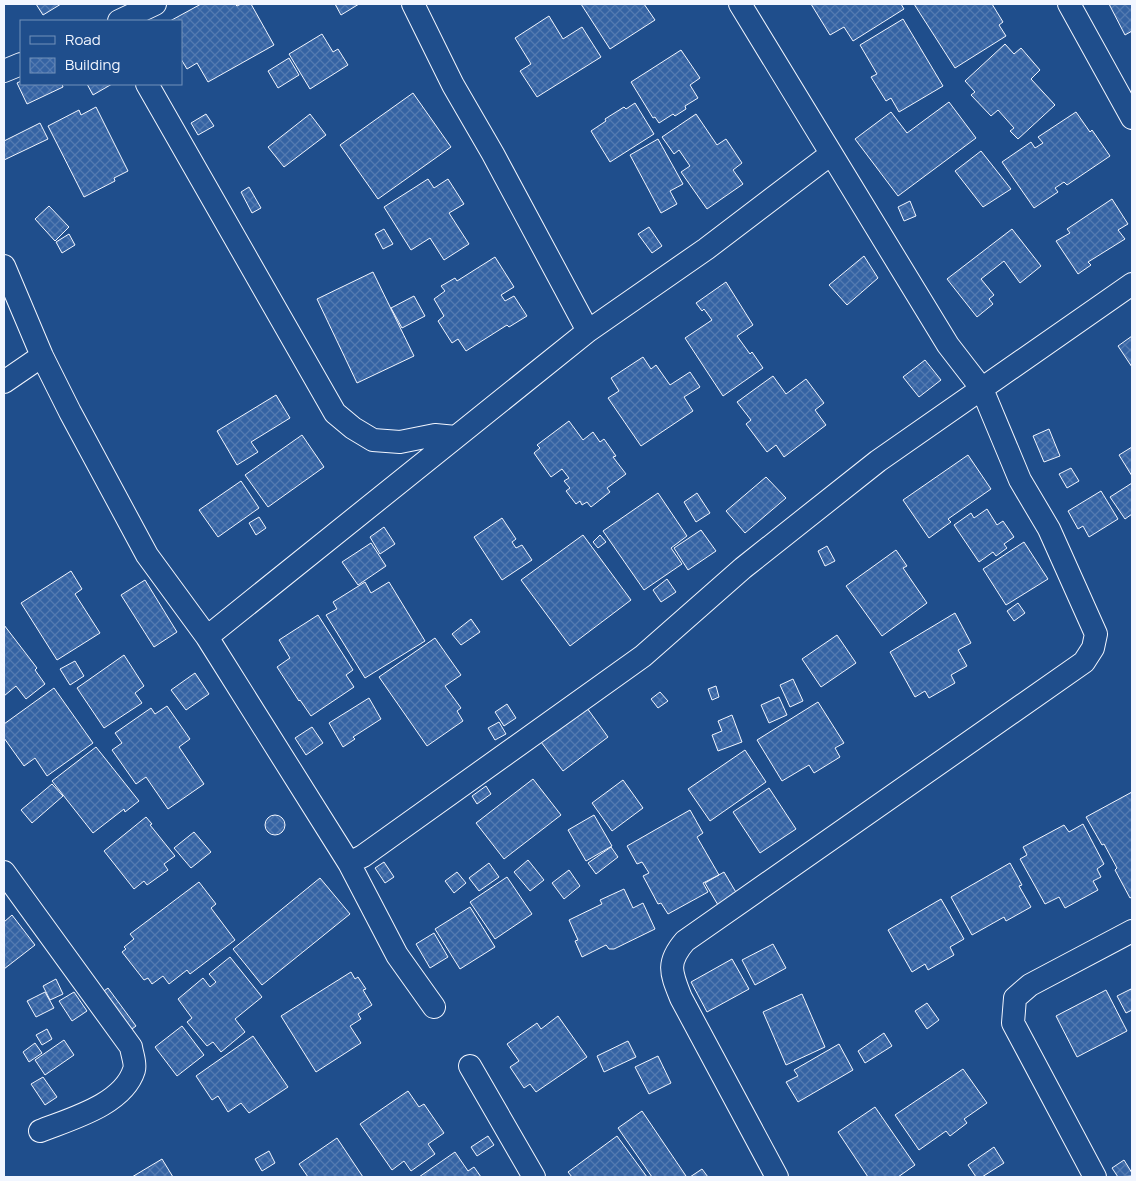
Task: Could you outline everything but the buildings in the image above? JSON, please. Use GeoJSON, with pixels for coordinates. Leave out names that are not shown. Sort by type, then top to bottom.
{"type":"FeatureCollection","features":[{"type":"Feature","properties":{"kind":"street"},"geometry":{"type":"LineString","coordinates":[[121,20],[155,4]]}},
{"type":"Feature","properties":{"kind":"street"},"geometry":{"type":"LineString","coordinates":[[412,4],[453,85],[493,154],[588,331]]}},
{"type":"Feature","properties":{"kind":"street"},"geometry":{"type":"LineString","coordinates":[[740,4],[948,345],[982,389],[1020,480],[1049,529],[1096,634],[1093,648],[1084,662],[685,941],[678,950],[673,972],[680,998],[778,1177]]}},
{"type":"Feature","properties":{"kind":"street"},"geometry":{"type":"LineString","coordinates":[[1068,4],[1132,118]]}},
{"type":"Feature","properties":{"kind":"street"},"geometry":{"type":"LineString","coordinates":[[4,71],[20,64]]}},
{"type":"Feature","properties":{"kind":"street"},"geometry":{"type":"LineString","coordinates":[[148,85],[335,413],[353,428],[373,440],[400,442],[435,435],[456,437]]}},
{"type":"Feature","properties":{"kind":"street"},"geometry":{"type":"LineString","coordinates":[[207,637],[588,331],[706,249],[831,154]]}},
{"type":"Feature","properties":{"kind":"street"},"geometry":{"type":"LineString","coordinates":[[4,266],[42,356],[147,555],[207,637],[349,863],[397,955],[434,1007]]}},
{"type":"Feature","properties":{"kind":"street"},"geometry":{"type":"LineString","coordinates":[[349,863],[363,856],[643,656],[743,568],[871,467],[1132,284]]}},
{"type":"Feature","properties":{"kind":"street"},"geometry":{"type":"LineString","coordinates":[[4,382],[42,356]]}},
{"type":"Feature","properties":{"kind":"street"},"geometry":{"type":"LineString","coordinates":[[4,872],[131,1048],[134,1068],[127,1085],[108,1102],[40,1132]]}},
{"type":"Feature","properties":{"kind":"street"},"geometry":{"type":"LineString","coordinates":[[1095,1177],[1013,1023],[1015,998],[1030,985],[1132,931]]}},
{"type":"Feature","properties":{"kind":"street"},"geometry":{"type":"LineString","coordinates":[[470,1066],[534,1177]]}}]}
